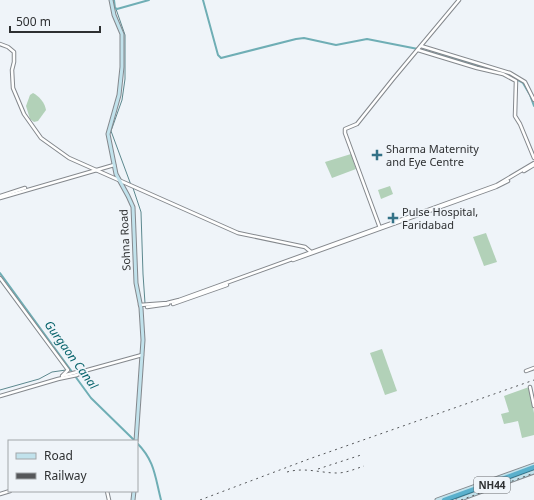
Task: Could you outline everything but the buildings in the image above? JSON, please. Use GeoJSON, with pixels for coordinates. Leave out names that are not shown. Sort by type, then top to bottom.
{"type":"FeatureCollection","features":[{"type":"Feature","properties":{"kind":"highway","name":"NH44"},"geometry":{"type":"LineString","coordinates":[[444,500],[534,468]]}},
{"type":"Feature","properties":{"kind":"highway","name":"NH44"},"geometry":{"type":"LineString","coordinates":[[451,500],[534,468]]}},
{"type":"Feature","properties":{"kind":"highway"},"geometry":{"type":"LineString","coordinates":[[466,492],[478,485]]}},
{"type":"Feature","properties":{"kind":"main road","name":"Sohna Road"},"geometry":{"type":"LineString","coordinates":[[111,0],[114,14],[122,36],[121,84],[108,134],[119,180],[131,200],[134,211],[136,284],[142,306],[142,355],[136,440]]}},
{"type":"Feature","properties":{"kind":"main road"},"geometry":{"type":"LineString","coordinates":[[437,500],[478,485],[534,468]]}},
{"type":"Feature","properties":{"kind":"main road"},"geometry":{"type":"LineString","coordinates":[[458,500],[534,468]]}},
{"type":"Feature","properties":{"kind":"street"},"geometry":{"type":"LineString","coordinates":[[380,228],[345,133],[345,129],[357,124],[459,0]]}},
{"type":"Feature","properties":{"kind":"street"},"geometry":{"type":"LineString","coordinates":[[0,44],[8,47],[14,52],[12,70],[13,88],[24,114],[41,138],[71,159],[238,232],[305,246],[311,253]]}},
{"type":"Feature","properties":{"kind":"street"},"geometry":{"type":"LineString","coordinates":[[419,48],[511,73],[525,82],[534,100]]}},
{"type":"Feature","properties":{"kind":"street"},"geometry":{"type":"LineString","coordinates":[[419,48],[477,68],[502,74],[516,81],[514,116],[520,124],[534,158]]}},
{"type":"Feature","properties":{"kind":"street"},"geometry":{"type":"LineString","coordinates":[[0,197],[114,164]]}},
{"type":"Feature","properties":{"kind":"street"},"geometry":{"type":"LineString","coordinates":[[142,306],[179,300],[496,186],[534,164]]}},
{"type":"Feature","properties":{"kind":"street"},"geometry":{"type":"LineString","coordinates":[[0,278],[68,370],[62,377]]}},
{"type":"Feature","properties":{"kind":"street"},"geometry":{"type":"LineString","coordinates":[[0,396],[142,355]]}},
{"type":"Feature","properties":{"kind":"street"},"geometry":{"type":"LineString","coordinates":[[526,371],[534,368]]}},
{"type":"Feature","properties":{"kind":"street"},"geometry":{"type":"LineString","coordinates":[[530,386],[534,406]]}},
{"type":"Feature","properties":{"kind":"green space"},"geometry":{"type":"Polygon","coordinates":[[[33,93],[41,100],[46,110],[38,121],[34,122],[30,119],[26,106],[30,95],[33,93]]]}},
{"type":"Feature","properties":{"kind":"green space"},"geometry":{"type":"Polygon","coordinates":[[[351,154],[356,169],[332,178],[325,162],[351,154]]]}},
{"type":"Feature","properties":{"kind":"green space"},"geometry":{"type":"Polygon","coordinates":[[[390,186],[393,194],[381,199],[378,190],[390,186]]]}},
{"type":"Feature","properties":{"kind":"green space"},"geometry":{"type":"Polygon","coordinates":[[[486,233],[497,262],[484,266],[473,237],[486,233]]]}},
{"type":"Feature","properties":{"kind":"green space"},"geometry":{"type":"Polygon","coordinates":[[[382,349],[397,391],[385,395],[370,353],[382,349]]]}},
{"type":"Feature","properties":{"kind":"green space"},"geometry":{"type":"Polygon","coordinates":[[[529,387],[534,413],[534,435],[522,438],[518,421],[504,424],[501,414],[509,412],[504,396],[529,387]]]}},
{"type":"Feature","properties":{"kind":"waterway"},"geometry":{"type":"LineString","coordinates":[[114,0],[115,8],[117,9],[149,0]]}},
{"type":"Feature","properties":{"kind":"waterway"},"geometry":{"type":"LineString","coordinates":[[203,0],[218,55],[221,58],[296,39],[304,38],[336,45],[367,39],[423,50],[507,74],[523,83],[534,106]]}},
{"type":"Feature","properties":{"kind":"waterway"},"geometry":{"type":"LineString","coordinates":[[116,9],[125,35],[125,79],[122,100],[111,131],[131,185]]}},
{"type":"Feature","properties":{"kind":"waterway"},"geometry":{"type":"LineString","coordinates":[[133,188],[141,212],[145,303]]}},
{"type":"Feature","properties":{"kind":"waterway","name":"Gurgaon Canal"},"geometry":{"type":"LineString","coordinates":[[0,273],[91,398],[134,440]]}},
{"type":"Feature","properties":{"kind":"waterway"},"geometry":{"type":"LineString","coordinates":[[0,390],[39,379],[52,372],[66,370]]}},
{"type":"Feature","properties":{"kind":"waterway","name":"Gurgaon Canal"},"geometry":{"type":"LineString","coordinates":[[138,444],[148,456],[154,470],[161,500]]}},
{"type":"Feature","properties":{"kind":"railway"},"geometry":{"type":"LineString","coordinates":[[200,500],[309,459],[534,380]]}},
{"type":"Feature","properties":{"kind":"railway"},"geometry":{"type":"LineString","coordinates":[[318,469],[361,455]]}},
{"type":"Feature","properties":{"kind":"railway"},"geometry":{"type":"LineString","coordinates":[[287,472],[306,470],[340,473],[364,466]]}},
{"type":"Feature","properties":{"kind":"railway"},"geometry":{"type":"LineString","coordinates":[[461,500],[534,473]]}},
{"type":"Feature","properties":{"kind":"place","name":"Sharma Maternity and Eye Centre"},"geometry":{"type":"Point","coordinates":[377,155]}},
{"type":"Feature","properties":{"kind":"place","name":"Pulse Hospital, Faridabad"},"geometry":{"type":"Point","coordinates":[393,218]}}]}
